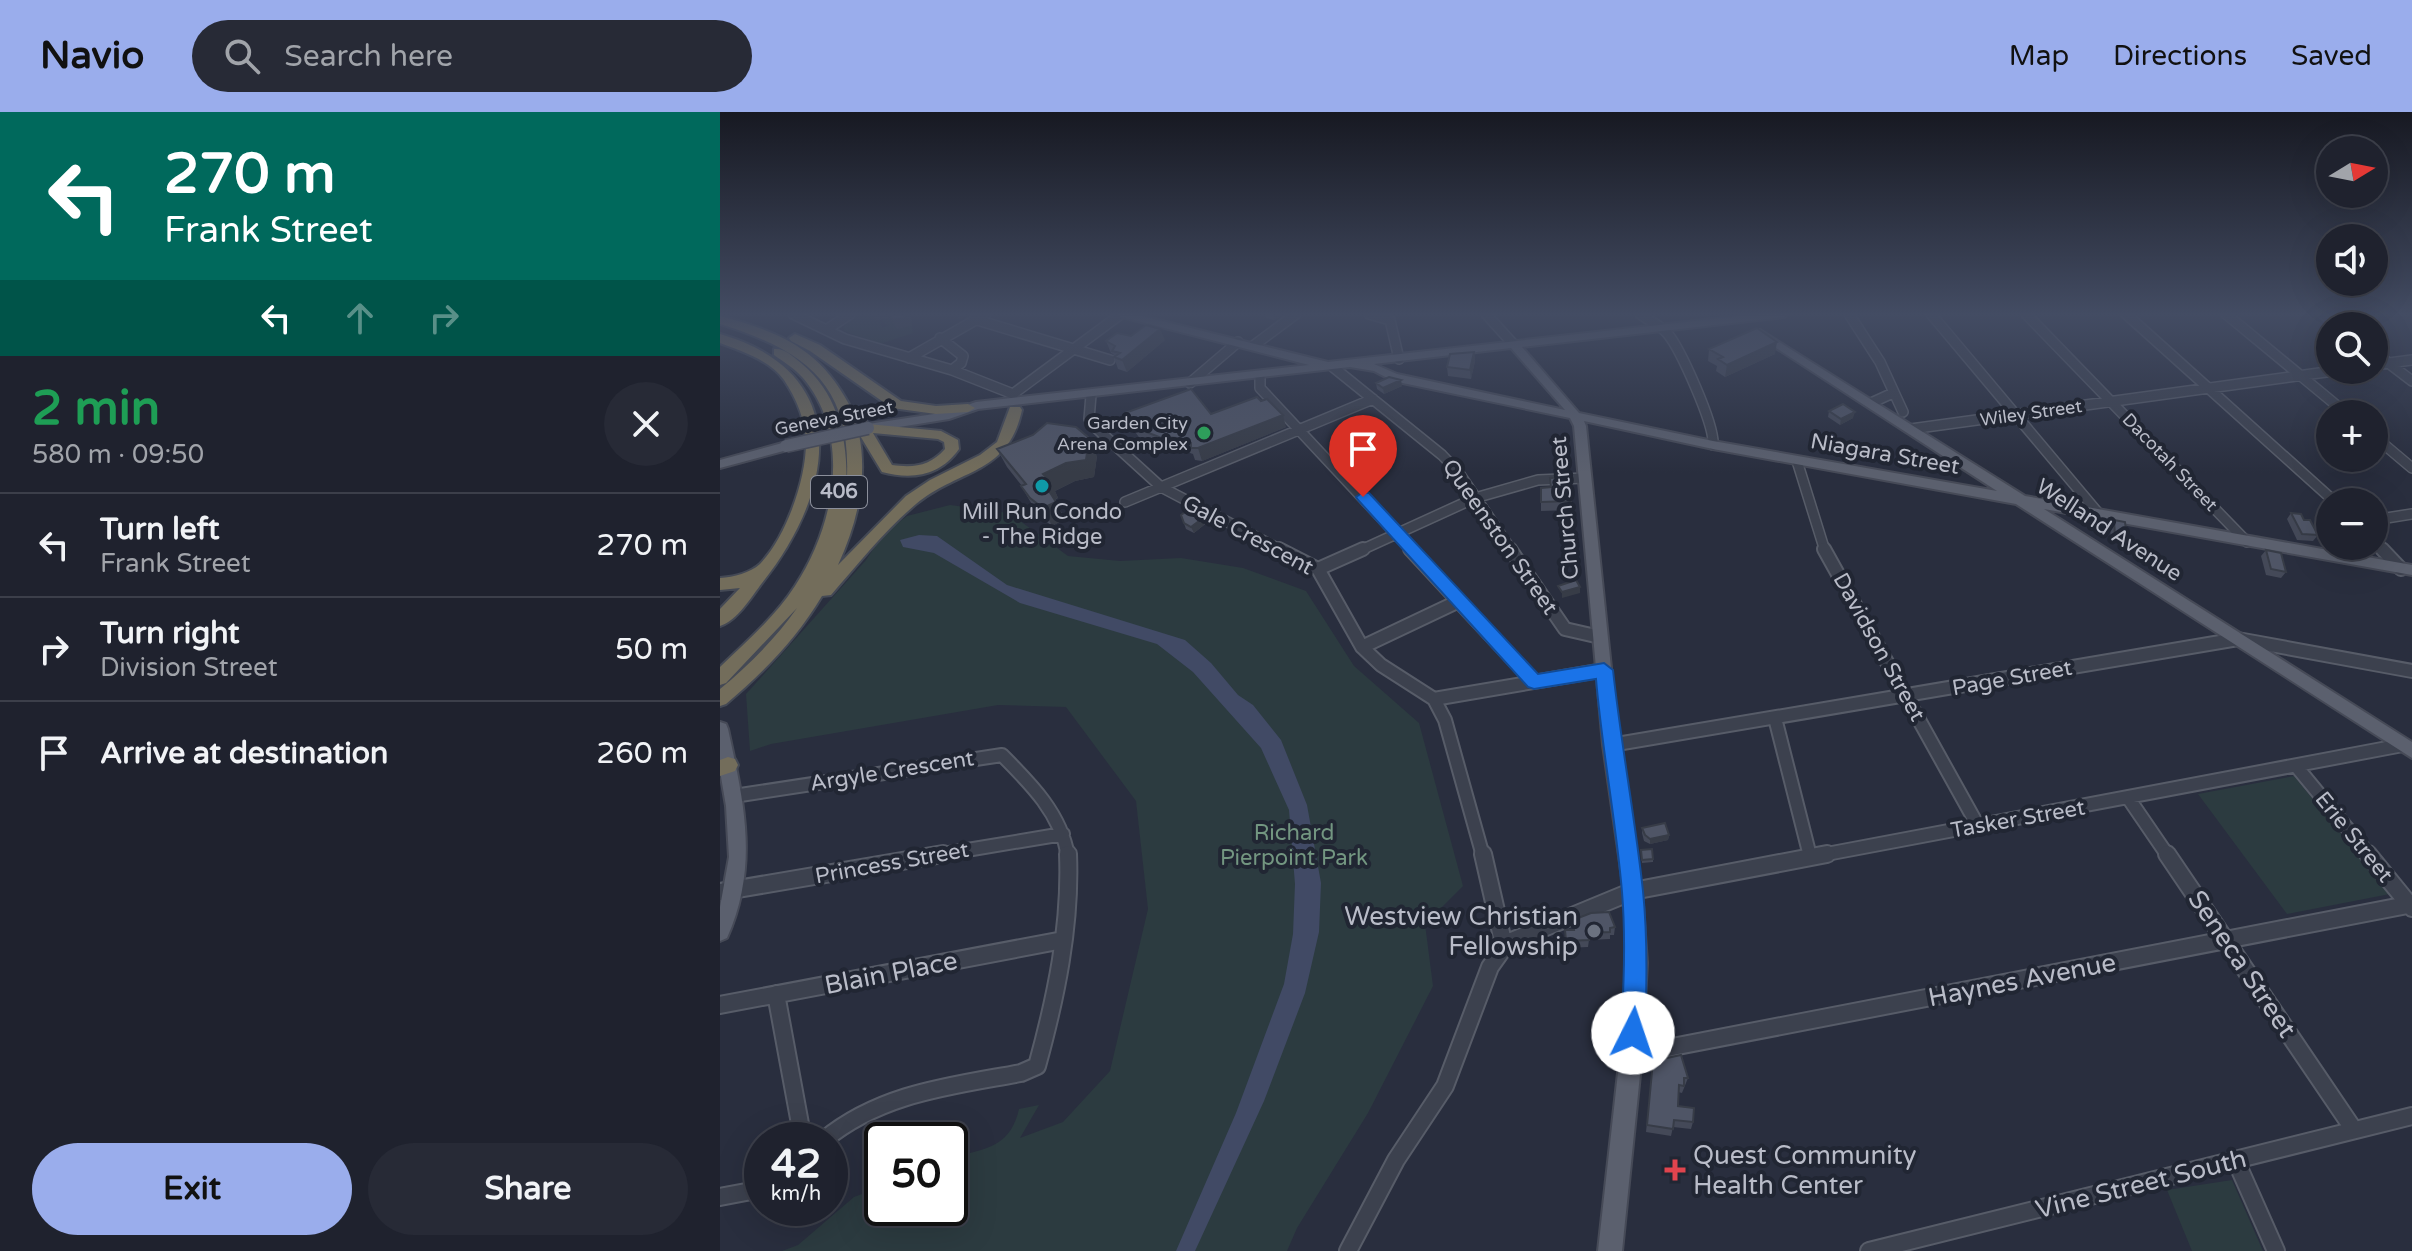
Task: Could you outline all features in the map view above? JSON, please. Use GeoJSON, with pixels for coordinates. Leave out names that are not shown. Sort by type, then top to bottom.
{"type":"FeatureCollection","features":[{"type":"Feature","properties":{"kind":"highway"},"geometry":{"type":"LineString","coordinates":[[720,620],[774,559],[800,509],[808,483],[812,427],[805,404],[788,375],[777,367]]}},
{"type":"Feature","properties":{"kind":"highway","name":"406"},"geometry":{"type":"LineString","coordinates":[[720,678],[778,620],[801,590],[817,563],[839,497],[842,469],[836,423],[829,404],[798,367]]}},
{"type":"Feature","properties":{"kind":"highway","name":"406"},"geometry":{"type":"LineString","coordinates":[[720,699],[772,649],[819,588],[835,556],[854,498],[855,442],[845,400],[818,367]]}},
{"type":"Feature","properties":{"kind":"highway"},"geometry":{"type":"LineString","coordinates":[[843,367],[897,405],[936,410],[972,407]]}},
{"type":"Feature","properties":{"kind":"highway"},"geometry":{"type":"LineString","coordinates":[[836,387],[887,469],[903,473],[931,468],[944,460],[952,449],[951,440],[941,435],[868,428]]}},
{"type":"Feature","properties":{"kind":"highway"},"geometry":{"type":"LineString","coordinates":[[772,649],[908,503],[1002,445],[1010,433],[1013,402]]}},
{"type":"Feature","properties":{"kind":"highway"},"geometry":{"type":"LineString","coordinates":[[720,584],[749,579],[774,559]]}},
{"type":"Feature","properties":{"kind":"main road","name":"Geneva Street"},"geometry":{"type":"LineString","coordinates":[[949,415],[972,407],[1091,398],[1332,367]]}},
{"type":"Feature","properties":{"kind":"main road","name":"Niagara Street"},"geometry":{"type":"LineString","coordinates":[[1371,367],[1393,377],[1713,445],[2407,570]]}},
{"type":"Feature","properties":{"kind":"main road"},"geometry":{"type":"LineString","coordinates":[[1400,367],[1401,373],[1410,379]]}},
{"type":"Feature","properties":{"kind":"main road","name":"Church Street"},"geometry":{"type":"LineString","coordinates":[[1534,367],[1578,417],[1600,637]]}},
{"type":"Feature","properties":{"kind":"main road","name":"Welland Avenue"},"geometry":{"type":"LineString","coordinates":[[1816,367],[2408,748]]}},
{"type":"Feature","properties":{"kind":"main road"},"geometry":{"type":"LineString","coordinates":[[972,407],[992,402],[997,397],[992,387]]}},
{"type":"Feature","properties":{"kind":"main road","name":"Geneva Street"},"geometry":{"type":"LineString","coordinates":[[889,428],[1013,402]]}},
{"type":"Feature","properties":{"kind":"main road","name":"Geneva Street"},"geometry":{"type":"LineString","coordinates":[[723,461],[868,428]]}},
{"type":"Feature","properties":{"kind":"main road"},"geometry":{"type":"LineString","coordinates":[[2088,543],[2070,522],[2099,514]]}},
{"type":"Feature","properties":{"kind":"main road"},"geometry":{"type":"LineString","coordinates":[[1600,637],[1611,745],[1633,891],[1637,970],[1610,1251]]}},
{"type":"Feature","properties":{"kind":"main road"},"geometry":{"type":"LineString","coordinates":[[720,731],[724,767],[734,796],[740,849],[727,891],[720,932]]}},
{"type":"Feature","properties":{"kind":"street"},"geometry":{"type":"LineString","coordinates":[[942,367],[992,387],[1013,402],[1052,367]]}},
{"type":"Feature","properties":{"kind":"street"},"geometry":{"type":"LineString","coordinates":[[952,370],[955,367]]}},
{"type":"Feature","properties":{"kind":"street"},"geometry":{"type":"LineString","coordinates":[[1186,384],[1207,367]]}},
{"type":"Feature","properties":{"kind":"street","name":"Queenston Street"},"geometry":{"type":"LineString","coordinates":[[1333,367],[1442,455],[1565,629],[1600,637]]}},
{"type":"Feature","properties":{"kind":"street"},"geometry":{"type":"LineString","coordinates":[[1683,367],[1709,417],[1714,433],[1713,445]]}},
{"type":"Feature","properties":{"kind":"street"},"geometry":{"type":"LineString","coordinates":[[1882,367],[1903,412]]}},
{"type":"Feature","properties":{"kind":"street"},"geometry":{"type":"LineString","coordinates":[[1977,367],[2099,514]]}},
{"type":"Feature","properties":{"kind":"street","name":"Dacotah Street"},"geometry":{"type":"LineString","coordinates":[[2079,367],[2247,542]]}},
{"type":"Feature","properties":{"kind":"street"},"geometry":{"type":"LineString","coordinates":[[2186,367],[2320,488]]}},
{"type":"Feature","properties":{"kind":"street"},"geometry":{"type":"LineString","coordinates":[[2291,367],[2330,400]]}},
{"type":"Feature","properties":{"kind":"street"},"geometry":{"type":"LineString","coordinates":[[2394,367],[2412,381]]}},
{"type":"Feature","properties":{"kind":"street","name":"Wiley Street"},"geometry":{"type":"LineString","coordinates":[[1911,429],[2316,374]]}},
{"type":"Feature","properties":{"kind":"street"},"geometry":{"type":"LineString","coordinates":[[1260,375],[1260,388],[1534,682]]}},
{"type":"Feature","properties":{"kind":"street"},"geometry":{"type":"LineString","coordinates":[[1871,403],[1893,393]]}},
{"type":"Feature","properties":{"kind":"street","name":"Gale Crescent"},"geometry":{"type":"LineString","coordinates":[[1091,398],[1089,419],[1095,427],[1161,487],[1318,569],[1362,647],[1381,665],[1434,699]]}},
{"type":"Feature","properties":{"kind":"street"},"geometry":{"type":"LineString","coordinates":[[1125,502],[1373,399]]}},
{"type":"Feature","properties":{"kind":"street"},"geometry":{"type":"LineString","coordinates":[[2388,448],[2412,468]]}},
{"type":"Feature","properties":{"kind":"street","name":"Davidson Street"},"geometry":{"type":"LineString","coordinates":[[1797,461],[1824,548],[1978,826]]}},
{"type":"Feature","properties":{"kind":"street"},"geometry":{"type":"LineString","coordinates":[[1318,569],[1475,498],[1538,480],[1585,478]]}},
{"type":"Feature","properties":{"kind":"street"},"geometry":{"type":"LineString","coordinates":[[2388,518],[2412,514]]}},
{"type":"Feature","properties":{"kind":"street"},"geometry":{"type":"LineString","coordinates":[[2388,553],[2407,570]]}},
{"type":"Feature","properties":{"kind":"street"},"geometry":{"type":"LineString","coordinates":[[1362,647],[1459,601]]}},
{"type":"Feature","properties":{"kind":"street","name":"Page Street"},"geometry":{"type":"LineString","coordinates":[[1611,745],[2238,639],[2412,671]]}},
{"type":"Feature","properties":{"kind":"street"},"geometry":{"type":"LineString","coordinates":[[1348,1251],[1396,1160],[1445,1086],[1490,967],[1507,943],[1502,937],[1473,811],[1445,720],[1434,699],[1604,670]]}},
{"type":"Feature","properties":{"kind":"street"},"geometry":{"type":"LineString","coordinates":[[1775,718],[1810,857]]}},
{"type":"Feature","properties":{"kind":"street","name":"Tasker Street"},"geometry":{"type":"LineString","coordinates":[[1507,943],[1633,891],[2296,766],[2408,748]]}},
{"type":"Feature","properties":{"kind":"street","name":"Argyle Crescent"},"geometry":{"type":"LineString","coordinates":[[734,796],[1002,755],[1037,788],[1063,834],[1070,869],[1063,940],[1037,1066],[1021,1073],[876,1104],[846,1122]]}},
{"type":"Feature","properties":{"kind":"street","name":"Erie Street"},"geometry":{"type":"LineString","coordinates":[[2296,766],[2411,906]]}},
{"type":"Feature","properties":{"kind":"street","name":"Seneca Street"},"geometry":{"type":"LineString","coordinates":[[2129,799],[2354,1130]]}},
{"type":"Feature","properties":{"kind":"street","name":"Princess Street"},"geometry":{"type":"LineString","coordinates":[[727,891],[1063,834]]}},
{"type":"Feature","properties":{"kind":"street","name":"Haynes Avenue"},"geometry":{"type":"LineString","coordinates":[[1631,1055],[2411,906]]}},
{"type":"Feature","properties":{"kind":"street","name":"Blain Place"},"geometry":{"type":"LineString","coordinates":[[720,1005],[1063,940]]}},
{"type":"Feature","properties":{"kind":"street"},"geometry":{"type":"LineString","coordinates":[[776,994],[800,1122]]}},
{"type":"Feature","properties":{"kind":"street","name":"Vine Street South"},"geometry":{"type":"LineString","coordinates":[[1869,1251],[2412,1116]]}},
{"type":"Feature","properties":{"kind":"street"},"geometry":{"type":"LineString","coordinates":[[2236,1161],[2276,1251]]}},
{"type":"Feature","properties":{"kind":"street"},"geometry":{"type":"LineString","coordinates":[[720,1197],[744,1192]]}},
{"type":"Feature","properties":{"kind":"green space","name":"Richard Pierpoint Park"},"geometry":{"type":"Polygon","coordinates":[[[950,505],[1009,513],[1068,556],[1120,561],[1181,558],[1243,568],[1306,591],[1354,666],[1419,723],[1463,886],[1425,924],[1433,986],[1368,1113],[1297,1228],[1287,1251],[782,1251],[798,1245],[820,1226],[848,1226],[848,1202],[864,1193],[864,1226],[968,1226],[968,1154],[1002,1139],[1015,1122],[1019,1109],[1039,1105],[1020,1138],[1063,1122],[1110,1071],[1148,909],[1136,801],[1066,707],[998,705],[771,744],[750,751],[746,694],[866,560],[883,534],[907,516],[950,505]]]}},
{"type":"Feature","properties":{"kind":"green space"},"geometry":{"type":"Polygon","coordinates":[[[2294,776],[2390,894],[2287,914],[2198,794],[2294,776]]]}},
{"type":"Feature","properties":{"kind":"green space"},"geometry":{"type":"Polygon","coordinates":[[[2232,1180],[2263,1251],[2192,1251],[2167,1190],[2232,1180]]]}},
{"type":"Feature","properties":{"kind":"water"},"geometry":{"type":"Polygon","coordinates":[[[919,535],[937,536],[1007,585],[1185,640],[1211,663],[1238,695],[1253,705],[1281,740],[1307,805],[1321,883],[1319,932],[1305,993],[1264,1101],[1195,1251],[1176,1251],[1236,1113],[1284,984],[1293,934],[1295,884],[1289,810],[1261,748],[1193,672],[1157,644],[1020,603],[934,553],[903,547],[900,540],[919,535]]]}},
{"type":"Feature","properties":{"kind":"building"},"geometry":{"type":"Polygon","coordinates":[[[1389,377],[1401,380],[1383,388],[1376,383],[1389,377]]]}},
{"type":"Feature","properties":{"kind":"building","name":"Garden City Arena Complex"},"geometry":{"type":"Polygon","coordinates":[[[1191,389],[1211,414],[1257,397],[1261,401],[1267,399],[1283,415],[1191,448],[1191,443],[1177,438],[1164,439],[1136,428],[1125,413],[1191,389]]]}},
{"type":"Feature","properties":{"kind":"building"},"geometry":{"type":"Polygon","coordinates":[[[1843,404],[1855,412],[1841,419],[1829,411],[1843,404]]]}},
{"type":"Feature","properties":{"kind":"building"},"geometry":{"type":"Polygon","coordinates":[[[1047,423],[1076,427],[1089,438],[1086,460],[1066,463],[1043,474],[1049,480],[1044,483],[1056,502],[1043,508],[1030,498],[1021,486],[1026,484],[997,449],[1033,435],[1047,423]]]}},
{"type":"Feature","properties":{"kind":"building"},"geometry":{"type":"Polygon","coordinates":[[[1568,477],[1571,501],[1541,502],[1541,488],[1551,487],[1550,478],[1568,477]]]}},
{"type":"Feature","properties":{"kind":"building"},"geometry":{"type":"Polygon","coordinates":[[[1192,507],[1207,515],[1191,527],[1184,523],[1181,515],[1192,507]]]}},
{"type":"Feature","properties":{"kind":"building"},"geometry":{"type":"Polygon","coordinates":[[[2291,513],[2301,514],[2304,520],[2310,520],[2316,531],[2316,535],[2302,534],[2291,513]]]}},
{"type":"Feature","properties":{"kind":"building"},"geometry":{"type":"Polygon","coordinates":[[[2114,520],[2125,522],[2127,538],[2115,536],[2114,520]]]}},
{"type":"Feature","properties":{"kind":"building"},"geometry":{"type":"Polygon","coordinates":[[[2266,550],[2281,553],[2286,572],[2271,569],[2266,550]]]}},
{"type":"Feature","properties":{"kind":"building"},"geometry":{"type":"Polygon","coordinates":[[[1576,580],[1580,587],[1562,592],[1558,586],[1576,580]]]}},
{"type":"Feature","properties":{"kind":"building"},"geometry":{"type":"Polygon","coordinates":[[[1665,823],[1669,835],[1650,839],[1642,828],[1665,823]]]}},
{"type":"Feature","properties":{"kind":"building"},"geometry":{"type":"Polygon","coordinates":[[[1652,849],[1653,859],[1642,860],[1641,850],[1652,849]]]}},
{"type":"Feature","properties":{"kind":"building","name":"Westview Christian Fellowship"},"geometry":{"type":"Polygon","coordinates":[[[1609,912],[1615,927],[1610,928],[1610,932],[1588,933],[1589,940],[1566,941],[1565,930],[1574,930],[1573,920],[1591,913],[1609,912]]]}},
{"type":"Feature","properties":{"kind":"building"},"geometry":{"type":"Polygon","coordinates":[[[1681,1055],[1688,1078],[1684,1078],[1684,1086],[1679,1085],[1678,1106],[1694,1108],[1693,1122],[1674,1120],[1673,1129],[1647,1125],[1653,1061],[1681,1055]]]}},
{"type":"Feature","properties":{"kind":"place","name":"Garden City Arena Complex"},"geometry":{"type":"Point","coordinates":[1204,433]}},
{"type":"Feature","properties":{"kind":"place","name":"Mill Run Condo - The Ridge"},"geometry":{"type":"Point","coordinates":[1042,486]}},
{"type":"Feature","properties":{"kind":"place","name":"Westview Christian Fellowship"},"geometry":{"type":"Point","coordinates":[1594,931]}},
{"type":"Feature","properties":{"kind":"place","name":"Quest Community Health Center"},"geometry":{"type":"Point","coordinates":[1675,1170]}},
{"type":"Feature","properties":{"kind":"route"},"geometry":{"type":"LineString","coordinates":[[1363,497],[1534,682],[1604,670],[1611,745],[1633,891],[1637,963],[1633,1033]]}}]}
